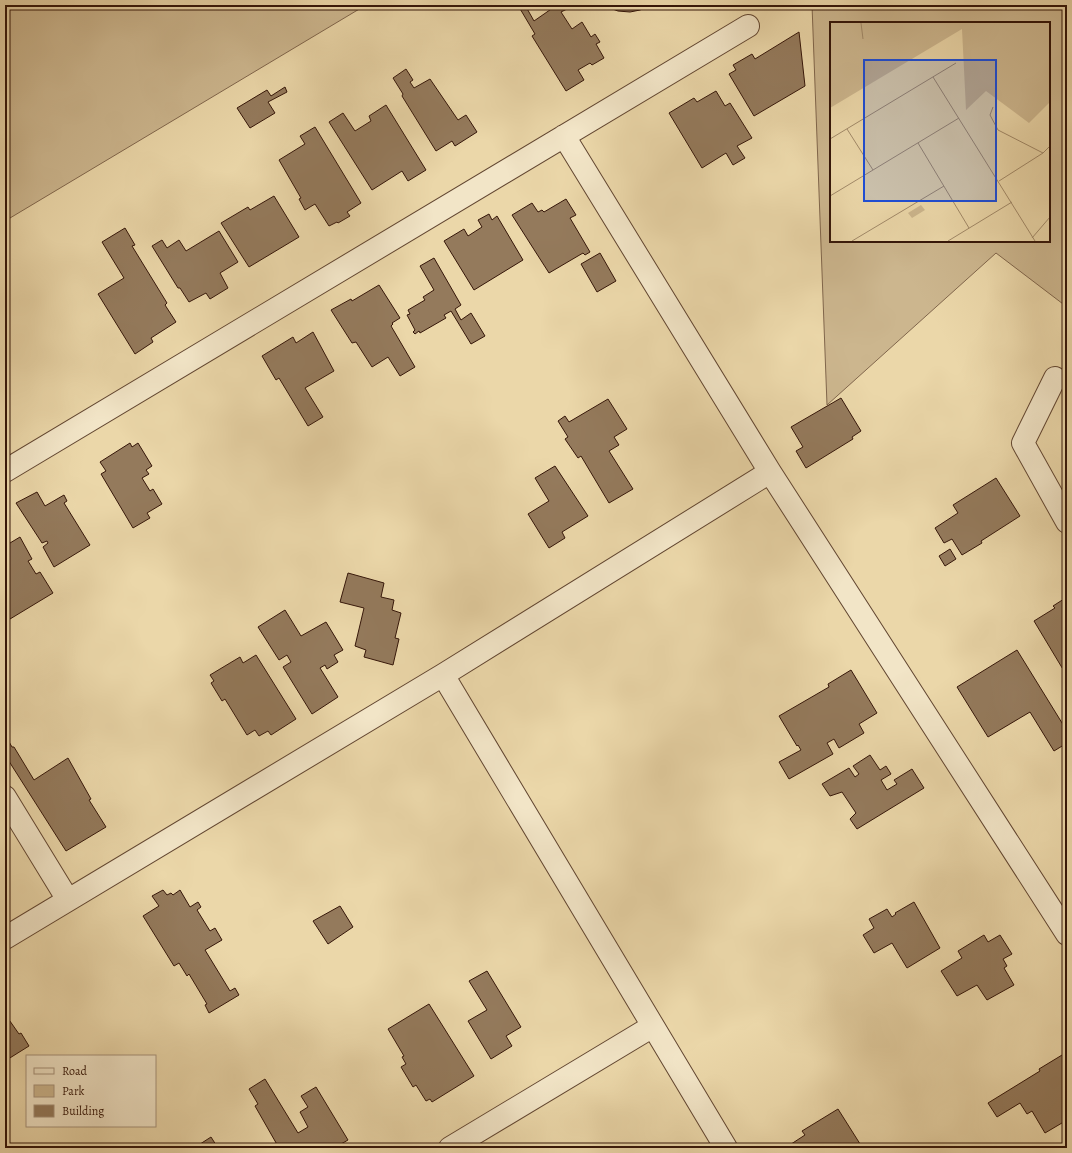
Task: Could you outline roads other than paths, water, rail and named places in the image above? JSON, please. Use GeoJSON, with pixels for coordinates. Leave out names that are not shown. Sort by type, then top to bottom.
{"type":"FeatureCollection","features":[{"type":"Feature","properties":{"kind":"street"},"geometry":{"type":"LineString","coordinates":[[5,471],[748,26]]}},
{"type":"Feature","properties":{"kind":"street"},"geometry":{"type":"LineString","coordinates":[[564,136],[770,472],[1067,934]]}},
{"type":"Feature","properties":{"kind":"street"},"geometry":{"type":"LineString","coordinates":[[1055,378],[1023,443],[1067,522]]}},
{"type":"Feature","properties":{"kind":"street"},"geometry":{"type":"LineString","coordinates":[[5,938],[443,675],[770,472]]}},
{"type":"Feature","properties":{"kind":"street"},"geometry":{"type":"LineString","coordinates":[[443,675],[726,1148]]}},
{"type":"Feature","properties":{"kind":"street"},"geometry":{"type":"LineString","coordinates":[[5,797],[68,900]]}},
{"type":"Feature","properties":{"kind":"street"},"geometry":{"type":"LineString","coordinates":[[450,1148],[653,1026]]}}]}
